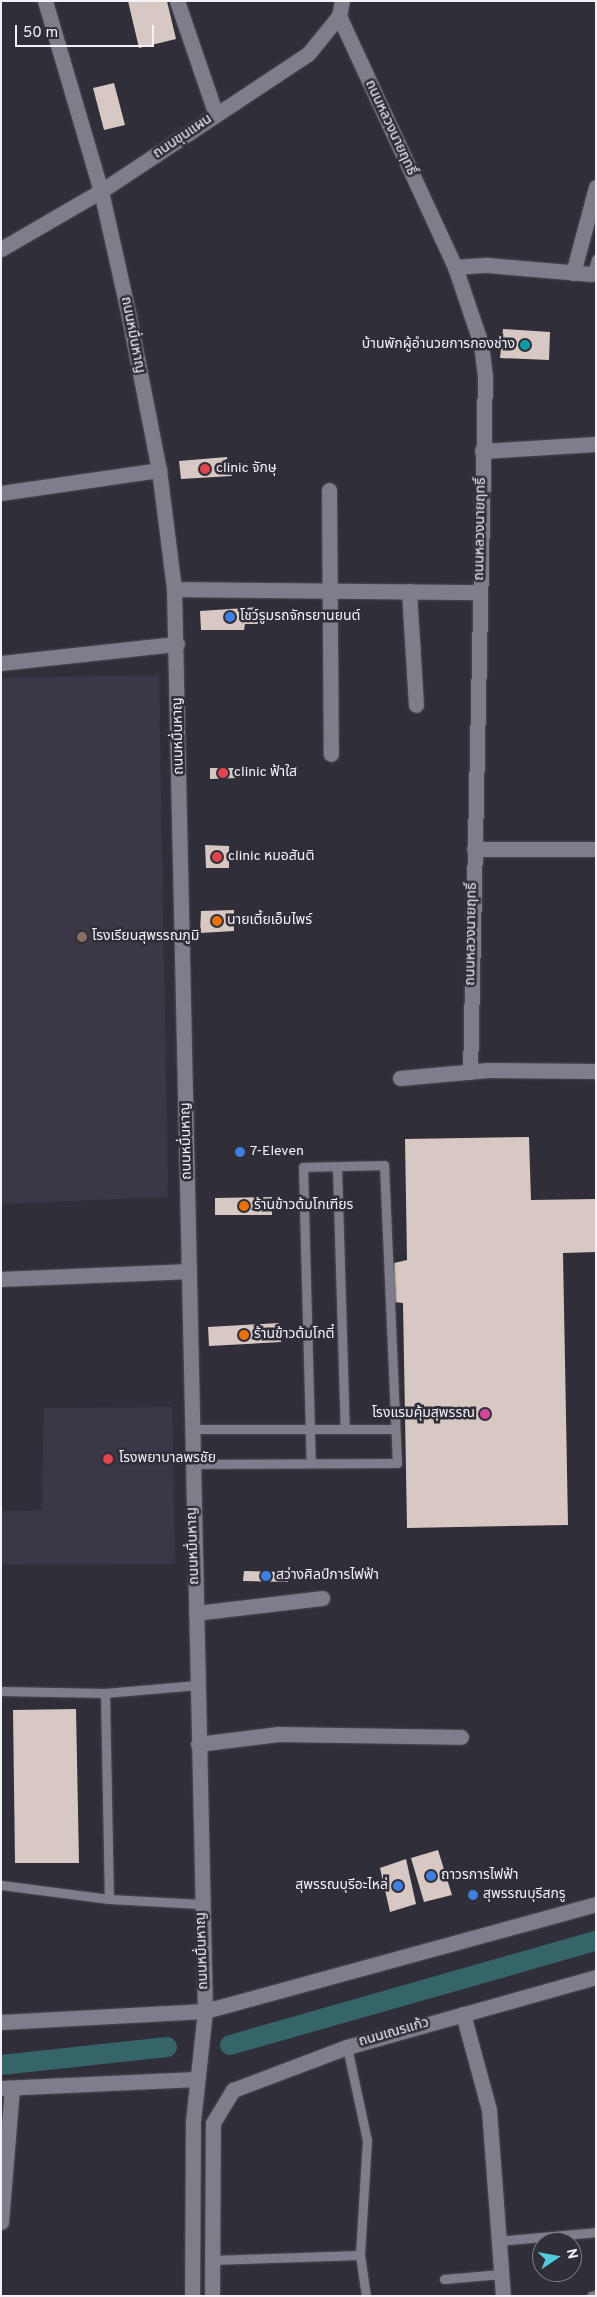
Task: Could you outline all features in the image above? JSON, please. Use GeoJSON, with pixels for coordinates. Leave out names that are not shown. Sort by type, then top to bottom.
{"type":"FeatureCollection","features":[{"type":"Feature","properties":{"kind":"street","name":"ถนนหมื่นหาญ"},"geometry":{"type":"LineString","coordinates":[[45,1],[101,191],[159,470],[174,589],[177,644],[201,1904],[205,2011],[196,2080],[192,2296]]}},
{"type":"Feature","properties":{"kind":"street"},"geometry":{"type":"LineString","coordinates":[[177,1],[216,115]]}},
{"type":"Feature","properties":{"kind":"street","name":"ถนนขุนแผน"},"geometry":{"type":"LineString","coordinates":[[1,249],[101,191],[308,54],[339,16],[342,1]]}},
{"type":"Feature","properties":{"kind":"street","name":"ถนนหลวงนายฤทธิ์"},"geometry":{"type":"LineString","coordinates":[[339,16],[455,267],[481,344],[485,376],[470,1072]]}},
{"type":"Feature","properties":{"kind":"street"},"geometry":{"type":"LineString","coordinates":[[573,273],[596,187]]}},
{"type":"Feature","properties":{"kind":"street"},"geometry":{"type":"LineString","coordinates":[[455,267],[594,274]]}},
{"type":"Feature","properties":{"kind":"street"},"geometry":{"type":"LineString","coordinates":[[482,451],[596,444]]}},
{"type":"Feature","properties":{"kind":"street"},"geometry":{"type":"LineString","coordinates":[[1,493],[159,470]]}},
{"type":"Feature","properties":{"kind":"street"},"geometry":{"type":"LineString","coordinates":[[328,490],[331,754]]}},
{"type":"Feature","properties":{"kind":"street"},"geometry":{"type":"LineString","coordinates":[[174,589],[479,592]]}},
{"type":"Feature","properties":{"kind":"street"},"geometry":{"type":"LineString","coordinates":[[409,591],[416,705]]}},
{"type":"Feature","properties":{"kind":"street"},"geometry":{"type":"LineString","coordinates":[[1,662],[177,644]]}},
{"type":"Feature","properties":{"kind":"street"},"geometry":{"type":"LineString","coordinates":[[474,849],[596,849]]}},
{"type":"Feature","properties":{"kind":"street"},"geometry":{"type":"LineString","coordinates":[[400,1078],[470,1072],[596,1072]]}},
{"type":"Feature","properties":{"kind":"street"},"geometry":{"type":"LineString","coordinates":[[1,1279],[189,1271]]}},
{"type":"Feature","properties":{"kind":"street"},"geometry":{"type":"LineString","coordinates":[[196,1613],[322,1598]]}},
{"type":"Feature","properties":{"kind":"street"},"geometry":{"type":"LineString","coordinates":[[198,1744],[278,1734],[461,1738]]}},
{"type":"Feature","properties":{"kind":"street"},"geometry":{"type":"LineString","coordinates":[[1,2022],[205,2011],[596,1904]]}},
{"type":"Feature","properties":{"kind":"street","name":"ถนนเณรแก้ว"},"geometry":{"type":"LineString","coordinates":[[212,2260],[213,2123],[233,2090],[347,2047],[596,1977]]}},
{"type":"Feature","properties":{"kind":"street"},"geometry":{"type":"LineString","coordinates":[[463,2014],[489,2110],[496,2241],[503,2296]]}},
{"type":"Feature","properties":{"kind":"street"},"geometry":{"type":"LineString","coordinates":[[1,2222],[7,2088],[196,2080]]}},
{"type":"Feature","properties":{"kind":"street"},"geometry":{"type":"LineString","coordinates":[[212,2260],[212,2296]]}},
{"type":"Feature","properties":{"kind":"lane"},"geometry":{"type":"LineString","coordinates":[[594,274],[596,259]]}},
{"type":"Feature","properties":{"kind":"lane"},"geometry":{"type":"LineString","coordinates":[[192,1464],[396,1463],[384,1165],[303,1167],[310,1462]]}},
{"type":"Feature","properties":{"kind":"lane"},"geometry":{"type":"LineString","coordinates":[[337,1166],[345,1429]]}},
{"type":"Feature","properties":{"kind":"lane"},"geometry":{"type":"LineString","coordinates":[[192,1429],[395,1429]]}},
{"type":"Feature","properties":{"kind":"lane"},"geometry":{"type":"LineString","coordinates":[[1,1691],[105,1693],[198,1685]]}},
{"type":"Feature","properties":{"kind":"lane"},"geometry":{"type":"LineString","coordinates":[[105,1693],[109,1899]]}},
{"type":"Feature","properties":{"kind":"lane"},"geometry":{"type":"LineString","coordinates":[[1,1885],[109,1899],[201,1904]]}},
{"type":"Feature","properties":{"kind":"lane"},"geometry":{"type":"LineString","coordinates":[[347,2047],[367,2140],[360,2255],[366,2296]]}},
{"type":"Feature","properties":{"kind":"lane"},"geometry":{"type":"LineString","coordinates":[[496,2241],[596,2232]]}},
{"type":"Feature","properties":{"kind":"lane"},"geometry":{"type":"LineString","coordinates":[[212,2260],[360,2255]]}},
{"type":"Feature","properties":{"kind":"lane"},"geometry":{"type":"LineString","coordinates":[[444,2280],[501,2274]]}},
{"type":"Feature","properties":{"kind":"lane"},"geometry":{"type":"LineString","coordinates":[[591,2296],[596,2295]]}},
{"type":"Feature","properties":{"kind":"shaded area","name":"โรงเรียนสุพรรณภูมิ"},"geometry":{"type":"Polygon","coordinates":[[[159,675],[168,1197],[1,1204],[1,678],[159,675]]]}},
{"type":"Feature","properties":{"kind":"shaded area","name":"โรงพยาบาลพรชัย"},"geometry":{"type":"Polygon","coordinates":[[[172,1407],[175,1564],[1,1565],[1,1511],[42,1510],[44,1408],[172,1407]]]}},
{"type":"Feature","properties":{"kind":"building"},"geometry":{"type":"Polygon","coordinates":[[[128,1],[167,1],[176,39],[139,48],[128,1]]]}},
{"type":"Feature","properties":{"kind":"building"},"geometry":{"type":"Polygon","coordinates":[[[114,83],[125,125],[104,130],[93,88],[114,83]]]}},
{"type":"Feature","properties":{"kind":"building","name":"บ้านพักผู้อำนวยการกองช่าง"},"geometry":{"type":"Polygon","coordinates":[[[503,329],[550,332],[549,360],[500,358],[503,329]]]}},
{"type":"Feature","properties":{"kind":"building","name":"clinic จักษุ"},"geometry":{"type":"Polygon","coordinates":[[[227,457],[232,476],[181,479],[179,461],[227,457]]]}},
{"type":"Feature","properties":{"kind":"building","name":"โชว์รูมรถจักรยานยนต์"},"geometry":{"type":"Polygon","coordinates":[[[258,607],[259,624],[245,624],[244,630],[201,630],[200,611],[258,607]]]}},
{"type":"Feature","properties":{"kind":"building","name":"clinic ฟ้าใส"},"geometry":{"type":"Polygon","coordinates":[[[210,768],[237,768],[237,778],[210,779],[210,768]]]}},
{"type":"Feature","properties":{"kind":"building","name":"clinic หมอสันติ"},"geometry":{"type":"Polygon","coordinates":[[[205,845],[229,846],[229,868],[206,868],[205,845]]]}},
{"type":"Feature","properties":{"kind":"building","name":"นายเตี้ยเอ็มไพร์"},"geometry":{"type":"Polygon","coordinates":[[[234,910],[234,931],[200,933],[201,911],[234,910]]]}},
{"type":"Feature","properties":{"kind":"building","name":"โรงแรมคุ้มสุพรรณ"},"geometry":{"type":"Polygon","coordinates":[[[529,1137],[531,1200],[595,1199],[596,1252],[563,1253],[568,1525],[407,1528],[403,1303],[394,1302],[394,1263],[407,1260],[405,1139],[529,1137]]]}},
{"type":"Feature","properties":{"kind":"building","name":"ร้านข้าวต้มโกเฑียร"},"geometry":{"type":"Polygon","coordinates":[[[272,1197],[272,1215],[215,1215],[215,1198],[272,1197]]]}},
{"type":"Feature","properties":{"kind":"building","name":"ร้านข้าวต้มโกตี๋"},"geometry":{"type":"Polygon","coordinates":[[[279,1323],[281,1342],[209,1346],[208,1327],[279,1323]]]}},
{"type":"Feature","properties":{"kind":"building","name":"สว่างศิลป์การไฟฟ้า"},"geometry":{"type":"Polygon","coordinates":[[[244,1571],[288,1572],[288,1582],[243,1581],[244,1571]]]}},
{"type":"Feature","properties":{"kind":"building"},"geometry":{"type":"Polygon","coordinates":[[[76,1709],[79,1863],[15,1863],[13,1710],[76,1709]]]}},
{"type":"Feature","properties":{"kind":"building","name":"ถาวรการไฟฟ้า"},"geometry":{"type":"Polygon","coordinates":[[[438,1850],[452,1895],[424,1902],[411,1858],[438,1850]]]}},
{"type":"Feature","properties":{"kind":"building","name":"สุพรรณบุรีอะไหล่"},"geometry":{"type":"Polygon","coordinates":[[[406,1859],[416,1904],[390,1912],[380,1868],[406,1859]]]}},
{"type":"Feature","properties":{"kind":"waterway"},"geometry":{"type":"LineString","coordinates":[[230,2045],[596,1941]]}},
{"type":"Feature","properties":{"kind":"waterway"},"geometry":{"type":"LineString","coordinates":[[1,2065],[167,2047]]}},
{"type":"Feature","properties":{"kind":"place","name":"บ้านพักผู้อำนวยการกองช่าง"},"geometry":{"type":"Point","coordinates":[525,345]}},
{"type":"Feature","properties":{"kind":"place","name":"clinic จักษุ"},"geometry":{"type":"Point","coordinates":[205,469]}},
{"type":"Feature","properties":{"kind":"place","name":"โชว์รูมรถจักรยานยนต์"},"geometry":{"type":"Point","coordinates":[230,617]}},
{"type":"Feature","properties":{"kind":"place","name":"clinic ฟ้าใส"},"geometry":{"type":"Point","coordinates":[223,773]}},
{"type":"Feature","properties":{"kind":"place","name":"clinic หมอสันติ"},"geometry":{"type":"Point","coordinates":[217,857]}},
{"type":"Feature","properties":{"kind":"place","name":"นายเตี้ยเอ็มไพร์"},"geometry":{"type":"Point","coordinates":[217,921]}},
{"type":"Feature","properties":{"kind":"place","name":"โรงเรียนสุพรรณภูมิ"},"geometry":{"type":"Point","coordinates":[82,937]}},
{"type":"Feature","properties":{"kind":"place","name":"7-Eleven"},"geometry":{"type":"Point","coordinates":[240,1152]}},
{"type":"Feature","properties":{"kind":"place","name":"ร้านข้าวต้มโกเฑียร"},"geometry":{"type":"Point","coordinates":[244,1206]}},
{"type":"Feature","properties":{"kind":"place","name":"ร้านข้าวต้มโกตี๋"},"geometry":{"type":"Point","coordinates":[244,1335]}},
{"type":"Feature","properties":{"kind":"place","name":"โรงแรมคุ้มสุพรรณ"},"geometry":{"type":"Point","coordinates":[485,1414]}},
{"type":"Feature","properties":{"kind":"place","name":"โรงพยาบาลพรชัย"},"geometry":{"type":"Point","coordinates":[108,1459]}},
{"type":"Feature","properties":{"kind":"place","name":"สว่างศิลป์การไฟฟ้า"},"geometry":{"type":"Point","coordinates":[266,1576]}},
{"type":"Feature","properties":{"kind":"place","name":"ถาวรการไฟฟ้า"},"geometry":{"type":"Point","coordinates":[431,1876]}},
{"type":"Feature","properties":{"kind":"place","name":"สุพรรณบุรีอะไหล่"},"geometry":{"type":"Point","coordinates":[398,1886]}},
{"type":"Feature","properties":{"kind":"place","name":"สุพรรณบุรีสกรู"},"geometry":{"type":"Point","coordinates":[473,1895]}}]}
